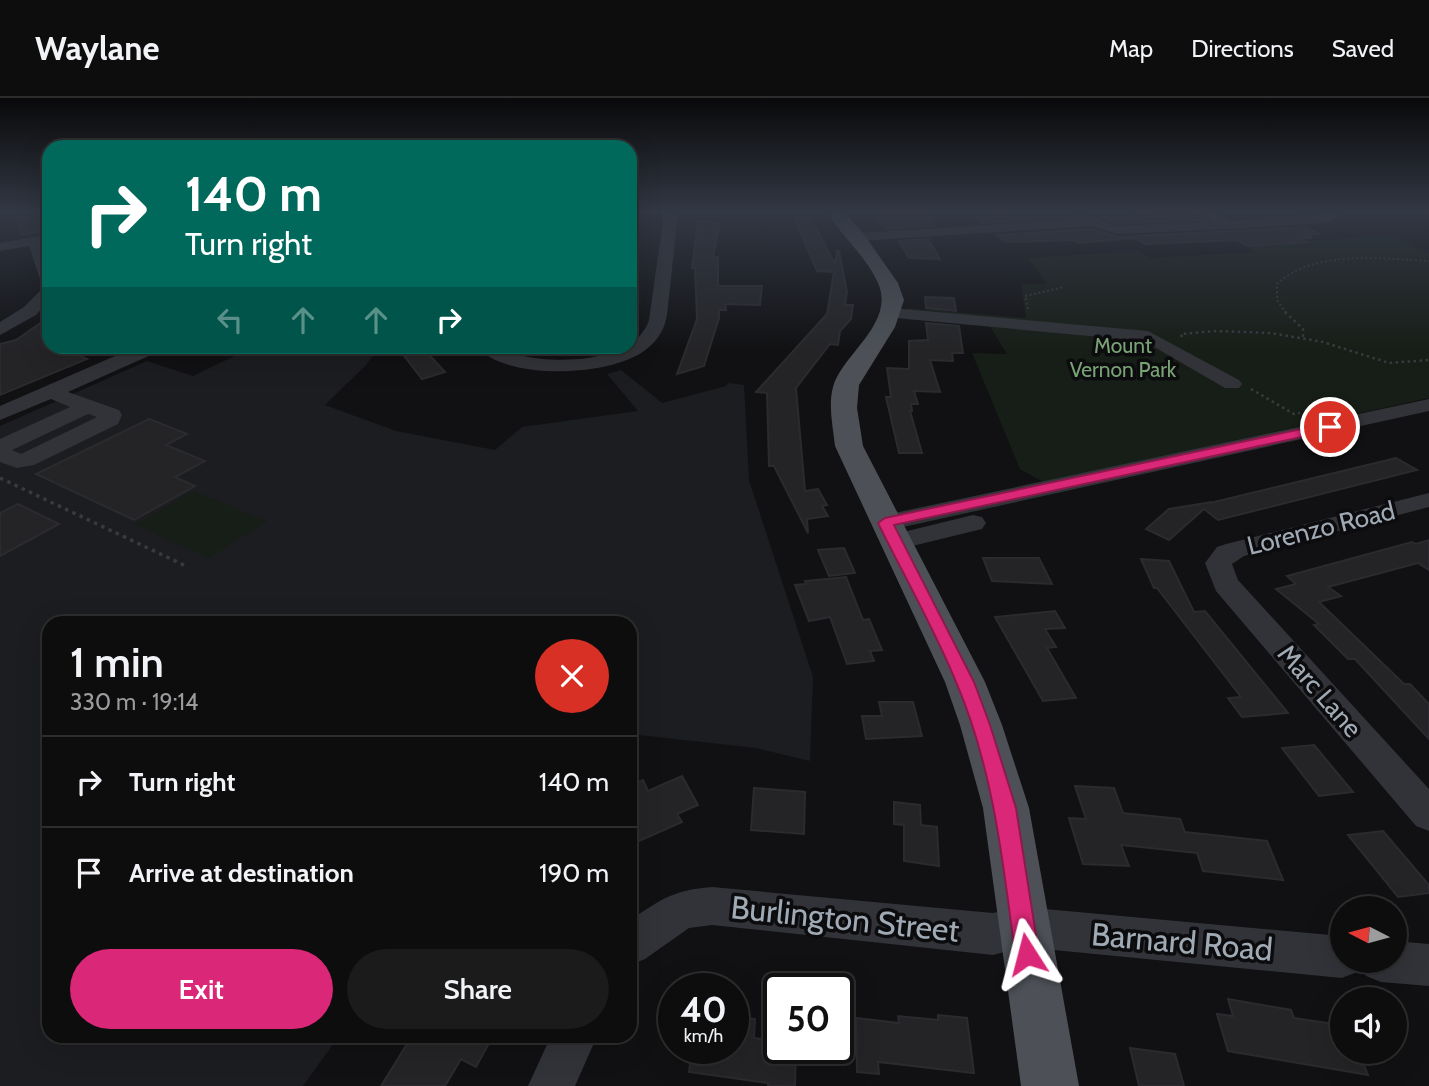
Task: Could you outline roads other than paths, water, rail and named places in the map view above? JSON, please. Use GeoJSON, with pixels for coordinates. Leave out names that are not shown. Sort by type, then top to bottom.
{"type":"FeatureCollection","features":[{"type":"Feature","properties":{"kind":"main road"},"geometry":{"type":"LineString","coordinates":[[870,259],[888,284],[893,300],[891,313],[846,385],[844,408],[849,446],[965,682],[981,725],[1006,808],[1050,1086]]}},
{"type":"Feature","properties":{"kind":"street"},"geometry":{"type":"LineString","coordinates":[[637,346],[645,341],[657,324],[665,259]]}},
{"type":"Feature","properties":{"kind":"street"},"geometry":{"type":"LineString","coordinates":[[0,330],[30,311],[42,298]]}},
{"type":"Feature","properties":{"kind":"street"},"geometry":{"type":"LineString","coordinates":[[891,313],[1148,336],[1232,384]]}},
{"type":"Feature","properties":{"kind":"street"},"geometry":{"type":"LineString","coordinates":[[0,414],[137,354]]}},
{"type":"Feature","properties":{"kind":"street"},"geometry":{"type":"LineString","coordinates":[[496,354],[515,361],[555,366],[598,361],[618,354]]}},
{"type":"Feature","properties":{"kind":"street"},"geometry":{"type":"LineString","coordinates":[[0,453],[17,461],[26,460],[110,419],[111,415],[50,393]]}},
{"type":"Feature","properties":{"kind":"street"},"geometry":{"type":"LineString","coordinates":[[890,533],[1429,405]]}},
{"type":"Feature","properties":{"kind":"street"},"geometry":{"type":"LineString","coordinates":[[0,447],[88,406]]}},
{"type":"Feature","properties":{"kind":"street"},"geometry":{"type":"LineString","coordinates":[[890,533],[1117,487],[1429,418]]}},
{"type":"Feature","properties":{"kind":"street","name":"Lorenzo Road"},"geometry":{"type":"LineString","coordinates":[[1218,563],[1226,553],[1235,550],[1428,502]]}},
{"type":"Feature","properties":{"kind":"street","name":"Marc Lane"},"geometry":{"type":"LineString","coordinates":[[1218,563],[1226,584],[1429,815]]}},
{"type":"Feature","properties":{"kind":"street","name":"Burlington Street"},"geometry":{"type":"LineString","coordinates":[[637,939],[682,909],[712,906],[993,934],[1023,927]]}},
{"type":"Feature","properties":{"kind":"street","name":"Barnard Road"},"geometry":{"type":"LineString","coordinates":[[1023,927],[1330,956]]}},
{"type":"Feature","properties":{"kind":"street"},"geometry":{"type":"LineString","coordinates":[[1407,963],[1429,965]]}},
{"type":"Feature","properties":{"kind":"street"},"geometry":{"type":"LineString","coordinates":[[551,1086],[572,1043]]}},
{"type":"Feature","properties":{"kind":"park label","name":"Mount Vernon Park"},"geometry":{"type":"Point","coordinates":[1123,358]}}]}
